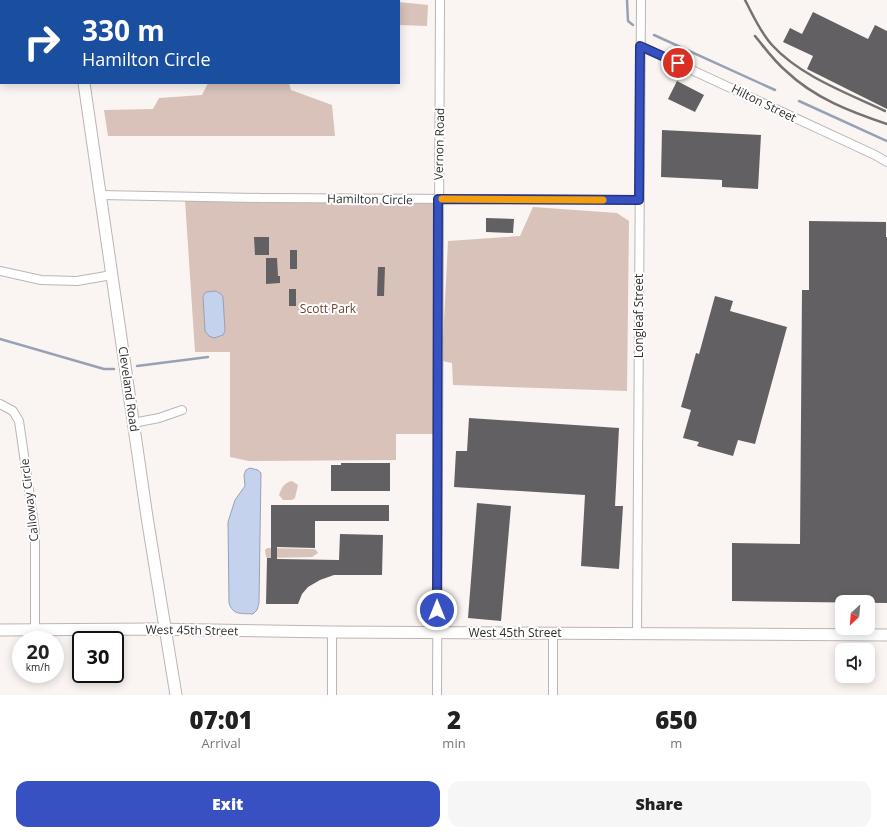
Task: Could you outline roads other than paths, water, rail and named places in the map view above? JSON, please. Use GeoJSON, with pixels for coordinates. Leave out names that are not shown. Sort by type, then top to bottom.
{"type":"FeatureCollection","features":[{"type":"Feature","properties":{"kind":"street","name":"Vernon Road"},"geometry":{"type":"LineString","coordinates":[[437,695],[440,0]]}},
{"type":"Feature","properties":{"kind":"street","name":"Longleaf Street"},"geometry":{"type":"LineString","coordinates":[[637,633],[641,0]]}},
{"type":"Feature","properties":{"kind":"street","name":"Hilton Street"},"geometry":{"type":"LineString","coordinates":[[640,46],[875,155],[887,162]]}},
{"type":"Feature","properties":{"kind":"street","name":"Cleveland Road"},"geometry":{"type":"LineString","coordinates":[[84,84],[133,423],[176,695]]}},
{"type":"Feature","properties":{"kind":"street","name":"Hamilton Circle"},"geometry":{"type":"LineString","coordinates":[[100,194],[438,199],[639,200]]}},
{"type":"Feature","properties":{"kind":"street"},"geometry":{"type":"LineString","coordinates":[[0,271],[41,280],[77,281],[112,275]]}},
{"type":"Feature","properties":{"kind":"street","name":"Calloway Circle"},"geometry":{"type":"LineString","coordinates":[[0,404],[13,411],[19,421],[35,531],[35,630]]}},
{"type":"Feature","properties":{"kind":"street"},"geometry":{"type":"LineString","coordinates":[[133,423],[159,418],[182,410]]}},
{"type":"Feature","properties":{"kind":"street","name":"West 45th Street"},"geometry":{"type":"LineString","coordinates":[[0,630],[887,635]]}},
{"type":"Feature","properties":{"kind":"street"},"geometry":{"type":"LineString","coordinates":[[332,632],[332,695]]}},
{"type":"Feature","properties":{"kind":"street"},"geometry":{"type":"LineString","coordinates":[[553,633],[553,695]]}},
{"type":"Feature","properties":{"kind":"water"},"geometry":{"type":"Polygon","coordinates":[[[216,291],[223,297],[225,331],[223,335],[214,338],[209,336],[205,331],[203,296],[206,292],[216,291]]]}},
{"type":"Feature","properties":{"kind":"water"},"geometry":{"type":"Polygon","coordinates":[[[250,468],[258,470],[261,473],[259,603],[257,610],[253,614],[242,614],[235,612],[229,603],[228,522],[235,500],[245,486],[244,475],[246,470],[250,468]]]}},
{"type":"Feature","properties":{"kind":"waterway"},"geometry":{"type":"LineString","coordinates":[[627,0],[628,21],[633,25]]}},
{"type":"Feature","properties":{"kind":"waterway"},"geometry":{"type":"LineString","coordinates":[[654,35],[775,90]]}},
{"type":"Feature","properties":{"kind":"waterway"},"geometry":{"type":"LineString","coordinates":[[799,101],[887,141]]}},
{"type":"Feature","properties":{"kind":"waterway"},"geometry":{"type":"LineString","coordinates":[[0,339],[104,369],[114,369]]}},
{"type":"Feature","properties":{"kind":"waterway"},"geometry":{"type":"LineString","coordinates":[[137,366],[208,357]]}},
{"type":"Feature","properties":{"kind":"railway"},"geometry":{"type":"LineString","coordinates":[[745,0],[764,35],[783,56],[810,75],[885,111]]}},
{"type":"Feature","properties":{"kind":"railway"},"geometry":{"type":"LineString","coordinates":[[755,36],[782,67],[797,81],[834,103],[887,124]]}},
{"type":"Feature","properties":{"kind":"park label","name":"Scott Park"},"geometry":{"type":"Point","coordinates":[328,308]}}]}
